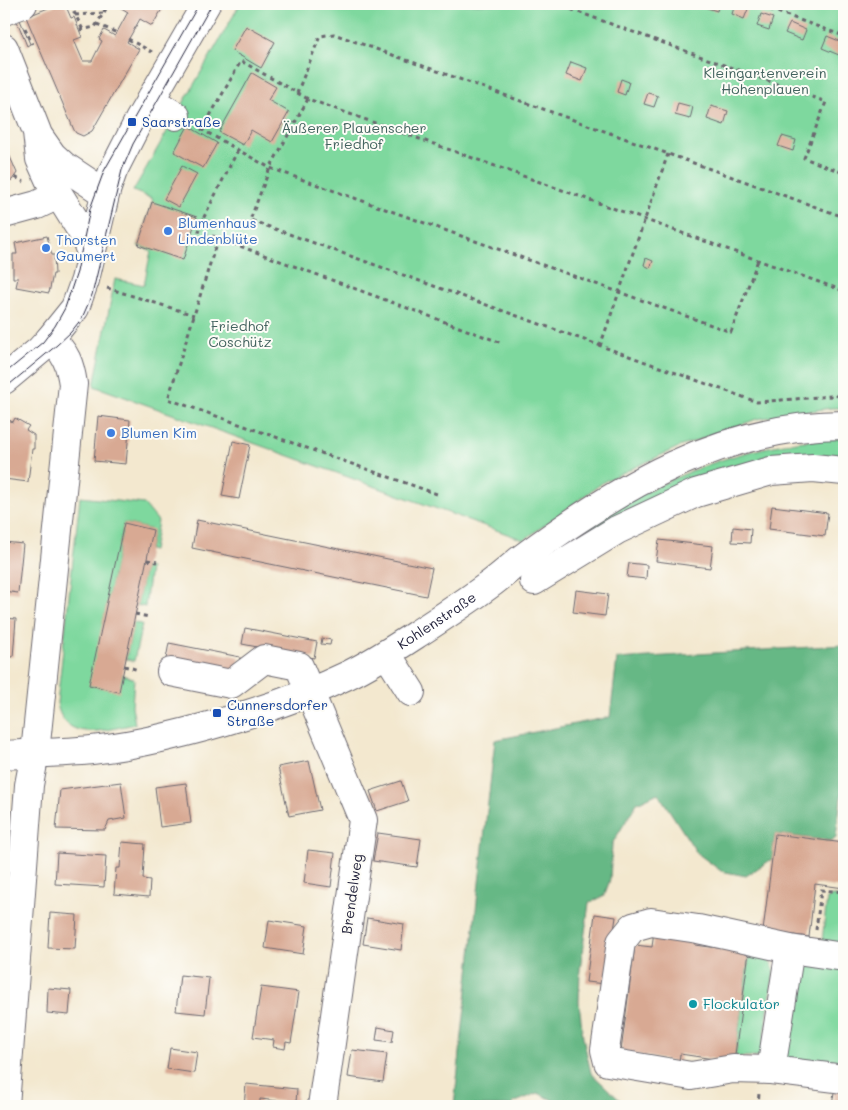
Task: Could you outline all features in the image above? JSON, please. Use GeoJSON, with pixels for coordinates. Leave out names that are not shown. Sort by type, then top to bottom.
{"type":"FeatureCollection","features":[{"type":"Feature","properties":{"kind":"street"},"geometry":{"type":"LineString","coordinates":[[4,12],[23,4]]}},
{"type":"Feature","properties":{"kind":"street"},"geometry":{"type":"LineString","coordinates":[[4,380],[50,339],[75,308],[85,280],[90,250],[106,190],[113,172],[150,100],[206,4]]}},
{"type":"Feature","properties":{"kind":"street"},"geometry":{"type":"LineString","coordinates":[[4,48],[37,132],[52,155],[64,166],[97,188],[106,190]]}},
{"type":"Feature","properties":{"kind":"street"},"geometry":{"type":"LineString","coordinates":[[150,100],[176,116]]}},
{"type":"Feature","properties":{"kind":"street"},"geometry":{"type":"LineString","coordinates":[[37,132],[40,159],[58,195],[84,235],[90,250]]}},
{"type":"Feature","properties":{"kind":"street"},"geometry":{"type":"LineString","coordinates":[[4,214],[37,205],[58,195]]}},
{"type":"Feature","properties":{"kind":"street"},"geometry":{"type":"LineString","coordinates":[[5,1106],[28,793],[35,753],[73,384],[70,364],[57,345],[50,339]]}},
{"type":"Feature","properties":{"kind":"street","name":"Kohlenstraße"},"geometry":{"type":"LineString","coordinates":[[4,755],[92,750],[143,742],[202,728],[310,691],[349,675],[387,654],[488,586],[521,560],[600,505],[659,470],[726,444],[774,432],[824,425],[844,425]]}},
{"type":"Feature","properties":{"kind":"street"},"geometry":{"type":"LineString","coordinates":[[726,444],[736,481]]}},
{"type":"Feature","properties":{"kind":"street"},"geometry":{"type":"LineString","coordinates":[[534,581],[617,530],[696,494],[771,471],[813,468],[844,472]]}},
{"type":"Feature","properties":{"kind":"street"},"geometry":{"type":"LineString","coordinates":[[600,505],[617,530]]}},
{"type":"Feature","properties":{"kind":"street"},"geometry":{"type":"LineString","coordinates":[[387,654],[411,692]]}},
{"type":"Feature","properties":{"kind":"street","name":"Brendelweg"},"geometry":{"type":"LineString","coordinates":[[172,672],[231,684],[264,659],[299,666],[363,820],[322,1106]]}},
{"type":"Feature","properties":{"kind":"street"},"geometry":{"type":"LineString","coordinates":[[844,957],[802,951],[698,929],[652,922],[633,928],[621,942],[605,1050],[608,1062],[691,1076],[733,1069],[771,1070],[844,1079]]}},
{"type":"Feature","properties":{"kind":"street"},"geometry":{"type":"LineString","coordinates":[[771,1070],[802,951]]}},
{"type":"Feature","properties":{"kind":"path"},"geometry":{"type":"LineString","coordinates":[[70,4],[81,30],[90,29],[97,24],[109,4]]}},
{"type":"Feature","properties":{"kind":"path"},"geometry":{"type":"LineString","coordinates":[[96,4],[105,11]]}},
{"type":"Feature","properties":{"kind":"path"},"geometry":{"type":"LineString","coordinates":[[556,4],[826,102],[804,158],[844,173]]}},
{"type":"Feature","properties":{"kind":"path"},"geometry":{"type":"LineString","coordinates":[[755,4],[844,36]]}},
{"type":"Feature","properties":{"kind":"path"},"geometry":{"type":"LineString","coordinates":[[76,15],[105,11]]}},
{"type":"Feature","properties":{"kind":"path"},"geometry":{"type":"LineString","coordinates":[[97,24],[117,33]]}},
{"type":"Feature","properties":{"kind":"path"},"geometry":{"type":"LineString","coordinates":[[297,93],[320,36],[334,34],[844,217]]}},
{"type":"Feature","properties":{"kind":"path"},"geometry":{"type":"LineString","coordinates":[[128,39],[156,55]]}},
{"type":"Feature","properties":{"kind":"path"},"geometry":{"type":"LineString","coordinates":[[202,130],[241,61],[308,99],[844,291]]}},
{"type":"Feature","properties":{"kind":"path"},"geometry":{"type":"LineString","coordinates":[[308,99],[270,168],[250,220],[757,402],[844,395]]}},
{"type":"Feature","properties":{"kind":"path"},"geometry":{"type":"LineString","coordinates":[[176,116],[270,168],[731,332],[758,260]]}},
{"type":"Feature","properties":{"kind":"path"},"geometry":{"type":"LineString","coordinates":[[238,150],[204,217],[199,231],[502,343]]}},
{"type":"Feature","properties":{"kind":"path"},"geometry":{"type":"LineString","coordinates":[[600,346],[668,154]]}},
{"type":"Feature","properties":{"kind":"path"},"geometry":{"type":"LineString","coordinates":[[218,238],[168,399],[437,494]]}},
{"type":"Feature","properties":{"kind":"path"},"geometry":{"type":"LineString","coordinates":[[107,288],[194,314]]}},
{"type":"Feature","properties":{"kind":"path"},"geometry":{"type":"LineString","coordinates":[[147,560],[157,562]]}},
{"type":"Feature","properties":{"kind":"path"},"geometry":{"type":"LineString","coordinates":[[135,614],[149,617]]}},
{"type":"Feature","properties":{"kind":"path"},"geometry":{"type":"LineString","coordinates":[[124,666],[139,670]]}},
{"type":"Feature","properties":{"kind":"path"},"geometry":{"type":"LineString","coordinates":[[802,951],[821,890],[844,892]]}},
{"type":"Feature","properties":{"kind":"green space"},"geometry":{"type":"Polygon","coordinates":[[[240,4],[844,4],[844,408],[831,408],[757,419],[679,447],[605,481],[524,540],[94,386],[115,279],[144,285],[151,251],[138,246],[153,199],[133,191],[240,4]]]}},
{"type":"Feature","properties":{"kind":"green space"},"geometry":{"type":"Polygon","coordinates":[[[844,438],[844,471],[771,471],[523,574],[607,514],[634,498],[691,471],[751,451],[812,440],[844,438]]]}},
{"type":"Feature","properties":{"kind":"green space"},"geometry":{"type":"Polygon","coordinates":[[[80,497],[144,504],[158,521],[153,551],[149,550],[153,530],[124,523],[90,685],[118,691],[122,674],[134,679],[132,706],[135,724],[99,731],[77,729],[68,724],[61,716],[57,703],[80,497]]]}},
{"type":"Feature","properties":{"kind":"green space"},"geometry":{"type":"Polygon","coordinates":[[[145,567],[150,568],[145,607],[137,605],[145,567]]]}},
{"type":"Feature","properties":{"kind":"green space"},"geometry":{"type":"Polygon","coordinates":[[[133,623],[142,624],[134,661],[126,659],[133,623]]]}},
{"type":"Feature","properties":{"kind":"green space"},"geometry":{"type":"Polygon","coordinates":[[[844,645],[844,774],[836,837],[831,841],[775,834],[772,859],[746,876],[721,871],[697,853],[658,793],[637,803],[612,844],[610,880],[604,896],[589,903],[580,969],[579,1002],[583,1037],[591,1073],[626,1106],[565,1106],[538,1093],[513,1103],[513,1106],[454,1106],[495,740],[610,717],[617,659],[844,645]]]}},
{"type":"Feature","properties":{"kind":"green space"},"geometry":{"type":"Polygon","coordinates":[[[832,896],[844,897],[844,948],[822,941],[827,899],[832,896]]]}},
{"type":"Feature","properties":{"kind":"green space"},"geometry":{"type":"Polygon","coordinates":[[[749,955],[768,959],[774,971],[761,1056],[735,1057],[749,955]]]}},
{"type":"Feature","properties":{"kind":"green space"},"geometry":{"type":"Polygon","coordinates":[[[805,962],[844,967],[844,1070],[794,1063],[785,1057],[798,965],[805,962]]]}},
{"type":"Feature","properties":{"kind":"building"},"geometry":{"type":"Polygon","coordinates":[[[58,4],[65,4],[71,18],[74,17],[82,37],[74,40],[83,61],[92,61],[102,41],[99,39],[104,30],[115,36],[128,12],[118,6],[119,4],[165,4],[152,26],[140,19],[127,42],[139,49],[92,131],[83,136],[74,130],[26,17],[58,4]]]}},
{"type":"Feature","properties":{"kind":"building"},"geometry":{"type":"Polygon","coordinates":[[[705,4],[719,4],[717,11],[704,7],[705,4]]]}},
{"type":"Feature","properties":{"kind":"building"},"geometry":{"type":"Polygon","coordinates":[[[735,4],[748,9],[744,19],[732,14],[735,4]]]}},
{"type":"Feature","properties":{"kind":"building"},"geometry":{"type":"Polygon","coordinates":[[[761,14],[773,18],[769,30],[757,26],[761,14]]]}},
{"type":"Feature","properties":{"kind":"building"},"geometry":{"type":"Polygon","coordinates":[[[20,20],[30,44],[27,46],[17,21],[20,20]]]}},
{"type":"Feature","properties":{"kind":"building"},"geometry":{"type":"Polygon","coordinates":[[[790,23],[806,30],[802,40],[785,33],[790,23]]]}},
{"type":"Feature","properties":{"kind":"building"},"geometry":{"type":"Polygon","coordinates":[[[246,26],[275,42],[261,68],[232,51],[246,26]]]}},
{"type":"Feature","properties":{"kind":"building"},"geometry":{"type":"Polygon","coordinates":[[[827,36],[844,43],[839,55],[822,48],[827,36]]]}},
{"type":"Feature","properties":{"kind":"building"},"geometry":{"type":"Polygon","coordinates":[[[571,62],[587,68],[582,81],[566,75],[571,62]]]}},
{"type":"Feature","properties":{"kind":"building"},"geometry":{"type":"Polygon","coordinates":[[[252,73],[276,87],[268,100],[289,112],[272,142],[251,130],[243,145],[219,132],[252,73]]]}},
{"type":"Feature","properties":{"kind":"building"},"geometry":{"type":"Polygon","coordinates":[[[621,79],[629,82],[625,95],[617,92],[621,79]]]}},
{"type":"Feature","properties":{"kind":"building"},"geometry":{"type":"Polygon","coordinates":[[[648,93],[658,96],[654,107],[644,104],[648,93]]]}},
{"type":"Feature","properties":{"kind":"building"},"geometry":{"type":"Polygon","coordinates":[[[678,103],[693,107],[690,119],[675,115],[678,103]]]}},
{"type":"Feature","properties":{"kind":"building"},"geometry":{"type":"Polygon","coordinates":[[[711,106],[728,111],[724,125],[707,119],[711,106]]]}},
{"type":"Feature","properties":{"kind":"building"},"geometry":{"type":"Polygon","coordinates":[[[188,126],[217,143],[203,168],[174,152],[188,126]]]}},
{"type":"Feature","properties":{"kind":"building"},"geometry":{"type":"Polygon","coordinates":[[[782,136],[796,140],[793,151],[778,146],[782,136]]]}},
{"type":"Feature","properties":{"kind":"building"},"geometry":{"type":"Polygon","coordinates":[[[4,143],[17,173],[12,180],[4,183],[4,143]]]}},
{"type":"Feature","properties":{"kind":"building"},"geometry":{"type":"Polygon","coordinates":[[[182,166],[197,174],[179,207],[164,199],[182,166]]]}},
{"type":"Feature","properties":{"kind":"building","name":"Blumenhaus Lindenblüte"},"geometry":{"type":"Polygon","coordinates":[[[152,202],[197,217],[183,260],[138,245],[152,202]]]}},
{"type":"Feature","properties":{"kind":"building"},"geometry":{"type":"Polygon","coordinates":[[[47,236],[52,255],[54,255],[55,274],[53,274],[49,293],[16,287],[18,278],[13,278],[13,254],[17,254],[15,243],[47,236]]]}},
{"type":"Feature","properties":{"kind":"building"},"geometry":{"type":"Polygon","coordinates":[[[646,258],[653,261],[650,268],[644,265],[646,258]]]}},
{"type":"Feature","properties":{"kind":"building"},"geometry":{"type":"Polygon","coordinates":[[[98,416],[130,420],[126,464],[94,461],[98,416]]]}},
{"type":"Feature","properties":{"kind":"building"},"geometry":{"type":"Polygon","coordinates":[[[4,418],[13,422],[15,418],[29,426],[26,430],[34,435],[34,449],[32,449],[28,482],[4,479],[4,418]]]}},
{"type":"Feature","properties":{"kind":"building"},"geometry":{"type":"Polygon","coordinates":[[[233,441],[250,445],[239,499],[222,496],[233,441]]]}},
{"type":"Feature","properties":{"kind":"building"},"geometry":{"type":"Polygon","coordinates":[[[772,506],[828,513],[825,536],[769,529],[772,506]]]}},
{"type":"Feature","properties":{"kind":"building"},"geometry":{"type":"Polygon","coordinates":[[[197,520],[432,568],[426,596],[192,548],[197,520]]]}},
{"type":"Feature","properties":{"kind":"building"},"geometry":{"type":"Polygon","coordinates":[[[124,523],[153,530],[119,692],[89,685],[124,523]]]}},
{"type":"Feature","properties":{"kind":"building"},"geometry":{"type":"Polygon","coordinates":[[[733,527],[751,529],[750,543],[732,542],[733,527]]]}},
{"type":"Feature","properties":{"kind":"building"},"geometry":{"type":"Polygon","coordinates":[[[659,540],[713,546],[710,568],[656,561],[659,540]]]}},
{"type":"Feature","properties":{"kind":"building"},"geometry":{"type":"Polygon","coordinates":[[[4,542],[23,544],[18,593],[4,591],[4,542]]]}},
{"type":"Feature","properties":{"kind":"building"},"geometry":{"type":"Polygon","coordinates":[[[629,563],[647,565],[646,579],[627,577],[629,563]]]}},
{"type":"Feature","properties":{"kind":"building"},"geometry":{"type":"Polygon","coordinates":[[[576,590],[608,594],[605,616],[573,612],[576,590]]]}},
{"type":"Feature","properties":{"kind":"building"},"geometry":{"type":"Polygon","coordinates":[[[4,618],[16,619],[13,657],[4,656],[4,618]]]}},
{"type":"Feature","properties":{"kind":"building"},"geometry":{"type":"Polygon","coordinates":[[[245,628],[317,642],[314,658],[242,644],[245,628]]]}},
{"type":"Feature","properties":{"kind":"building"},"geometry":{"type":"Polygon","coordinates":[[[322,638],[331,640],[330,645],[321,644],[322,638]]]}},
{"type":"Feature","properties":{"kind":"building"},"geometry":{"type":"Polygon","coordinates":[[[169,643],[240,657],[237,673],[166,659],[169,643]]]}},
{"type":"Feature","properties":{"kind":"building"},"geometry":{"type":"Polygon","coordinates":[[[309,761],[320,810],[289,816],[278,767],[309,761]]]}},
{"type":"Feature","properties":{"kind":"building"},"geometry":{"type":"Polygon","coordinates":[[[401,781],[408,801],[377,811],[370,791],[401,781]]]}},
{"type":"Feature","properties":{"kind":"building"},"geometry":{"type":"Polygon","coordinates":[[[121,782],[126,818],[109,821],[105,830],[56,829],[60,790],[121,782]]]}},
{"type":"Feature","properties":{"kind":"building"},"geometry":{"type":"Polygon","coordinates":[[[186,783],[191,823],[160,827],[155,787],[186,783]]]}},
{"type":"Feature","properties":{"kind":"building"},"geometry":{"type":"Polygon","coordinates":[[[378,833],[421,839],[417,867],[373,861],[378,833]]]}},
{"type":"Feature","properties":{"kind":"building"},"geometry":{"type":"Polygon","coordinates":[[[775,834],[844,843],[844,888],[815,884],[809,937],[763,931],[775,834]]]}},
{"type":"Feature","properties":{"kind":"building"},"geometry":{"type":"Polygon","coordinates":[[[122,842],[145,844],[143,879],[150,880],[149,897],[114,894],[116,868],[120,868],[122,842]]]}},
{"type":"Feature","properties":{"kind":"building"},"geometry":{"type":"Polygon","coordinates":[[[308,850],[335,853],[331,887],[304,883],[308,850]]]}},
{"type":"Feature","properties":{"kind":"building"},"geometry":{"type":"Polygon","coordinates":[[[57,853],[106,856],[104,887],[55,884],[57,853]]]}},
{"type":"Feature","properties":{"kind":"building"},"geometry":{"type":"Polygon","coordinates":[[[50,913],[77,915],[75,949],[48,948],[50,913]]]}},
{"type":"Feature","properties":{"kind":"building"},"geometry":{"type":"Polygon","coordinates":[[[595,914],[616,917],[606,984],[586,982],[595,914]]]}},
{"type":"Feature","properties":{"kind":"building"},"geometry":{"type":"Polygon","coordinates":[[[367,918],[404,924],[401,950],[363,944],[367,918]]]}},
{"type":"Feature","properties":{"kind":"building"},"geometry":{"type":"Polygon","coordinates":[[[269,920],[307,926],[303,954],[265,948],[269,920]]]}},
{"type":"Feature","properties":{"kind":"building","name":"Flockulator"},"geometry":{"type":"Polygon","coordinates":[[[654,930],[696,936],[695,945],[749,952],[734,1062],[680,1054],[679,1063],[621,1051],[635,945],[652,947],[654,930]]]}},
{"type":"Feature","properties":{"kind":"building"},"geometry":{"type":"Polygon","coordinates":[[[180,975],[209,978],[205,1014],[176,1011],[180,975]]]}},
{"type":"Feature","properties":{"kind":"building"},"geometry":{"type":"Polygon","coordinates":[[[261,987],[299,992],[291,1043],[286,1042],[285,1049],[273,1047],[274,1040],[253,1037],[261,987]]]}},
{"type":"Feature","properties":{"kind":"building"},"geometry":{"type":"Polygon","coordinates":[[[48,988],[71,990],[69,1015],[47,1013],[48,988]]]}},
{"type":"Feature","properties":{"kind":"building"},"geometry":{"type":"Polygon","coordinates":[[[378,1027],[394,1030],[392,1042],[376,1040],[378,1027]]]}},
{"type":"Feature","properties":{"kind":"building"},"geometry":{"type":"Polygon","coordinates":[[[170,1048],[197,1052],[194,1073],[167,1069],[170,1048]]]}},
{"type":"Feature","properties":{"kind":"building"},"geometry":{"type":"Polygon","coordinates":[[[352,1050],[387,1054],[383,1082],[348,1077],[352,1050]]]}},
{"type":"Feature","properties":{"kind":"building"},"geometry":{"type":"Polygon","coordinates":[[[246,1084],[297,1089],[296,1103],[260,1099],[260,1106],[244,1106],[246,1084]]]}},
{"type":"Feature","properties":{"kind":"building"},"geometry":{"type":"Polygon","coordinates":[[[835,1085],[844,1086],[844,1106],[832,1106],[835,1085]]]}},
{"type":"Feature","properties":{"kind":"tram line"},"geometry":{"type":"LineString","coordinates":[[4,374],[43,342],[65,308],[77,272],[90,209],[104,171],[199,4]]}},
{"type":"Feature","properties":{"kind":"tram line"},"geometry":{"type":"LineString","coordinates":[[4,389],[57,345],[82,318],[92,295],[122,170],[133,144],[212,4]]}},
{"type":"Feature","properties":{"kind":"place","name":"Saarstraße"},"geometry":{"type":"Point","coordinates":[132,122]}},
{"type":"Feature","properties":{"kind":"place","name":"Blumenhaus Lindenblüte"},"geometry":{"type":"Point","coordinates":[168,231]}},
{"type":"Feature","properties":{"kind":"place","name":"Thorsten Gaumert"},"geometry":{"type":"Point","coordinates":[46,248]}},
{"type":"Feature","properties":{"kind":"place","name":"Blumen Kim"},"geometry":{"type":"Point","coordinates":[111,433]}},
{"type":"Feature","properties":{"kind":"place","name":"Cunnersdorfer Straße"},"geometry":{"type":"Point","coordinates":[217,713]}},
{"type":"Feature","properties":{"kind":"place","name":"Flockulator"},"geometry":{"type":"Point","coordinates":[693,1004]}},
{"type":"Feature","properties":{"kind":"park label","name":"Kleingartenverein Hohenplauen"},"geometry":{"type":"Point","coordinates":[765,82]}},
{"type":"Feature","properties":{"kind":"park label","name":"Äußerer Plauenscher Friedhof"},"geometry":{"type":"Point","coordinates":[354,136]}},
{"type":"Feature","properties":{"kind":"park label","name":"Friedhof Coschütz"},"geometry":{"type":"Point","coordinates":[240,334]}}]}
